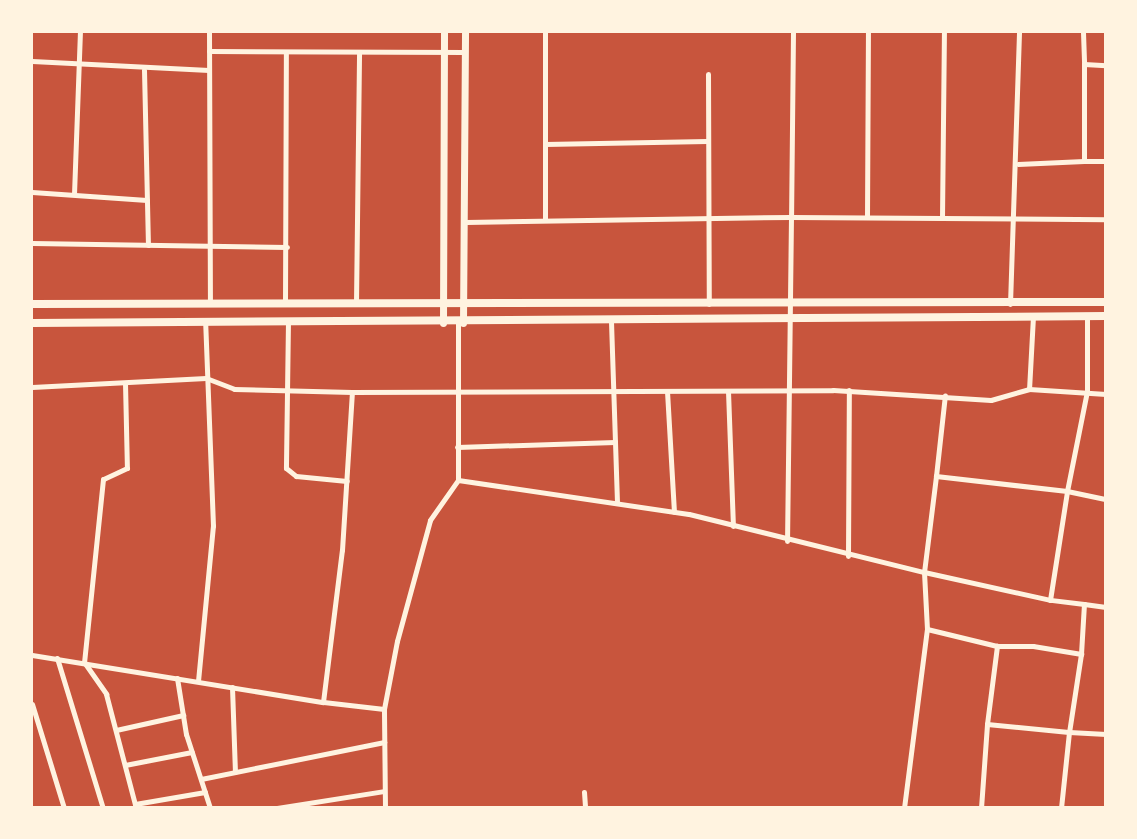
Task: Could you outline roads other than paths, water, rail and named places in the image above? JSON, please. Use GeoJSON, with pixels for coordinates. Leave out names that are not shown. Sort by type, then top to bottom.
{"type":"FeatureCollection","features":[{"type":"Feature","properties":{"kind":"main road"},"geometry":{"type":"LineString","coordinates":[[32,304],[1105,302]]}},
{"type":"Feature","properties":{"kind":"main road"},"geometry":{"type":"LineString","coordinates":[[32,323],[461,323],[1105,316]]}},
{"type":"Feature","properties":{"kind":"street"},"geometry":{"type":"LineString","coordinates":[[74,194],[80,32]]}},
{"type":"Feature","properties":{"kind":"street"},"geometry":{"type":"LineString","coordinates":[[209,32],[210,304]]}},
{"type":"Feature","properties":{"kind":"street"},"geometry":{"type":"LineString","coordinates":[[443,323],[444,32]]}},
{"type":"Feature","properties":{"kind":"street"},"geometry":{"type":"LineString","coordinates":[[385,807],[384,709],[410,582],[430,520],[458,480],[457,391],[464,304],[466,222],[465,32]]}},
{"type":"Feature","properties":{"kind":"street"},"geometry":{"type":"LineString","coordinates":[[545,32],[545,220]]}},
{"type":"Feature","properties":{"kind":"street"},"geometry":{"type":"LineString","coordinates":[[787,541],[786,320],[791,304],[793,32]]}},
{"type":"Feature","properties":{"kind":"street"},"geometry":{"type":"LineString","coordinates":[[867,218],[868,32]]}},
{"type":"Feature","properties":{"kind":"street"},"geometry":{"type":"LineString","coordinates":[[942,218],[944,32]]}},
{"type":"Feature","properties":{"kind":"street"},"geometry":{"type":"LineString","coordinates":[[1010,304],[1018,164],[1019,32]]}},
{"type":"Feature","properties":{"kind":"street"},"geometry":{"type":"LineString","coordinates":[[1083,32],[1084,161]]}},
{"type":"Feature","properties":{"kind":"street"},"geometry":{"type":"LineString","coordinates":[[209,51],[466,52]]}},
{"type":"Feature","properties":{"kind":"street"},"geometry":{"type":"LineString","coordinates":[[285,303],[286,52]]}},
{"type":"Feature","properties":{"kind":"street"},"geometry":{"type":"LineString","coordinates":[[356,303],[359,52]]}},
{"type":"Feature","properties":{"kind":"street"},"geometry":{"type":"LineString","coordinates":[[32,61],[79,62],[144,69],[209,70]]}},
{"type":"Feature","properties":{"kind":"street"},"geometry":{"type":"LineString","coordinates":[[1084,64],[1105,65]]}},
{"type":"Feature","properties":{"kind":"street"},"geometry":{"type":"LineString","coordinates":[[144,69],[148,245]]}},
{"type":"Feature","properties":{"kind":"street"},"geometry":{"type":"LineString","coordinates":[[708,74],[709,304]]}},
{"type":"Feature","properties":{"kind":"street"},"geometry":{"type":"LineString","coordinates":[[545,144],[707,141]]}},
{"type":"Feature","properties":{"kind":"street"},"geometry":{"type":"LineString","coordinates":[[1018,164],[1105,161]]}},
{"type":"Feature","properties":{"kind":"street"},"geometry":{"type":"LineString","coordinates":[[32,192],[147,200]]}},
{"type":"Feature","properties":{"kind":"street"},"geometry":{"type":"LineString","coordinates":[[466,222],[791,217],[1105,219]]}},
{"type":"Feature","properties":{"kind":"street"},"geometry":{"type":"LineString","coordinates":[[32,243],[211,248],[287,247]]}},
{"type":"Feature","properties":{"kind":"street"},"geometry":{"type":"LineString","coordinates":[[1029,389],[1034,316]]}},
{"type":"Feature","properties":{"kind":"street"},"geometry":{"type":"LineString","coordinates":[[1050,600],[1067,491],[1087,391],[1087,316]]}},
{"type":"Feature","properties":{"kind":"street"},"geometry":{"type":"LineString","coordinates":[[611,320],[617,503]]}},
{"type":"Feature","properties":{"kind":"street"},"geometry":{"type":"LineString","coordinates":[[288,321],[288,472],[347,481]]}},
{"type":"Feature","properties":{"kind":"street"},"geometry":{"type":"LineString","coordinates":[[198,681],[213,526],[205,322]]}},
{"type":"Feature","properties":{"kind":"street"},"geometry":{"type":"LineString","coordinates":[[32,387],[206,378],[234,389],[287,391],[849,390],[945,394],[991,400],[1029,389],[1105,394]]}},
{"type":"Feature","properties":{"kind":"street"},"geometry":{"type":"LineString","coordinates":[[125,383],[127,468],[103,479],[84,662],[106,694],[136,806],[205,792]]}},
{"type":"Feature","properties":{"kind":"street"},"geometry":{"type":"LineString","coordinates":[[848,556],[849,390]]}},
{"type":"Feature","properties":{"kind":"street"},"geometry":{"type":"LineString","coordinates":[[667,391],[674,512]]}},
{"type":"Feature","properties":{"kind":"street"},"geometry":{"type":"LineString","coordinates":[[728,391],[733,526]]}},
{"type":"Feature","properties":{"kind":"street"},"geometry":{"type":"LineString","coordinates":[[323,702],[347,481],[352,392]]}},
{"type":"Feature","properties":{"kind":"street"},"geometry":{"type":"LineString","coordinates":[[904,807],[927,629],[924,572],[945,394]]}},
{"type":"Feature","properties":{"kind":"street"},"geometry":{"type":"LineString","coordinates":[[457,447],[615,442]]}},
{"type":"Feature","properties":{"kind":"street"},"geometry":{"type":"LineString","coordinates":[[936,476],[1067,491],[1105,499]]}},
{"type":"Feature","properties":{"kind":"street"},"geometry":{"type":"LineString","coordinates":[[458,480],[674,512],[848,556],[1050,600],[1105,607]]}},
{"type":"Feature","properties":{"kind":"street"},"geometry":{"type":"LineString","coordinates":[[1061,807],[1081,654],[1084,604]]}},
{"type":"Feature","properties":{"kind":"street"},"geometry":{"type":"LineString","coordinates":[[927,629],[996,646],[1033,646],[1081,654]]}},
{"type":"Feature","properties":{"kind":"street"},"geometry":{"type":"LineString","coordinates":[[981,807],[996,646]]}},
{"type":"Feature","properties":{"kind":"street"},"geometry":{"type":"LineString","coordinates":[[32,655],[323,702],[384,709]]}},
{"type":"Feature","properties":{"kind":"street"},"geometry":{"type":"LineString","coordinates":[[57,658],[103,807]]}},
{"type":"Feature","properties":{"kind":"street"},"geometry":{"type":"LineString","coordinates":[[177,677],[192,752],[210,807]]}},
{"type":"Feature","properties":{"kind":"street"},"geometry":{"type":"LineString","coordinates":[[232,687],[235,772]]}},
{"type":"Feature","properties":{"kind":"street"},"geometry":{"type":"LineString","coordinates":[[32,704],[64,807]]}},
{"type":"Feature","properties":{"kind":"street"},"geometry":{"type":"LineString","coordinates":[[116,730],[183,715]]}},
{"type":"Feature","properties":{"kind":"street"},"geometry":{"type":"LineString","coordinates":[[987,724],[1105,734]]}},
{"type":"Feature","properties":{"kind":"street"},"geometry":{"type":"LineString","coordinates":[[201,779],[384,741]]}},
{"type":"Feature","properties":{"kind":"street"},"geometry":{"type":"LineString","coordinates":[[125,765],[192,752]]}},
{"type":"Feature","properties":{"kind":"street"},"geometry":{"type":"LineString","coordinates":[[277,807],[384,791]]}},
{"type":"Feature","properties":{"kind":"street"},"geometry":{"type":"LineString","coordinates":[[584,792],[584,807]]}}]}
